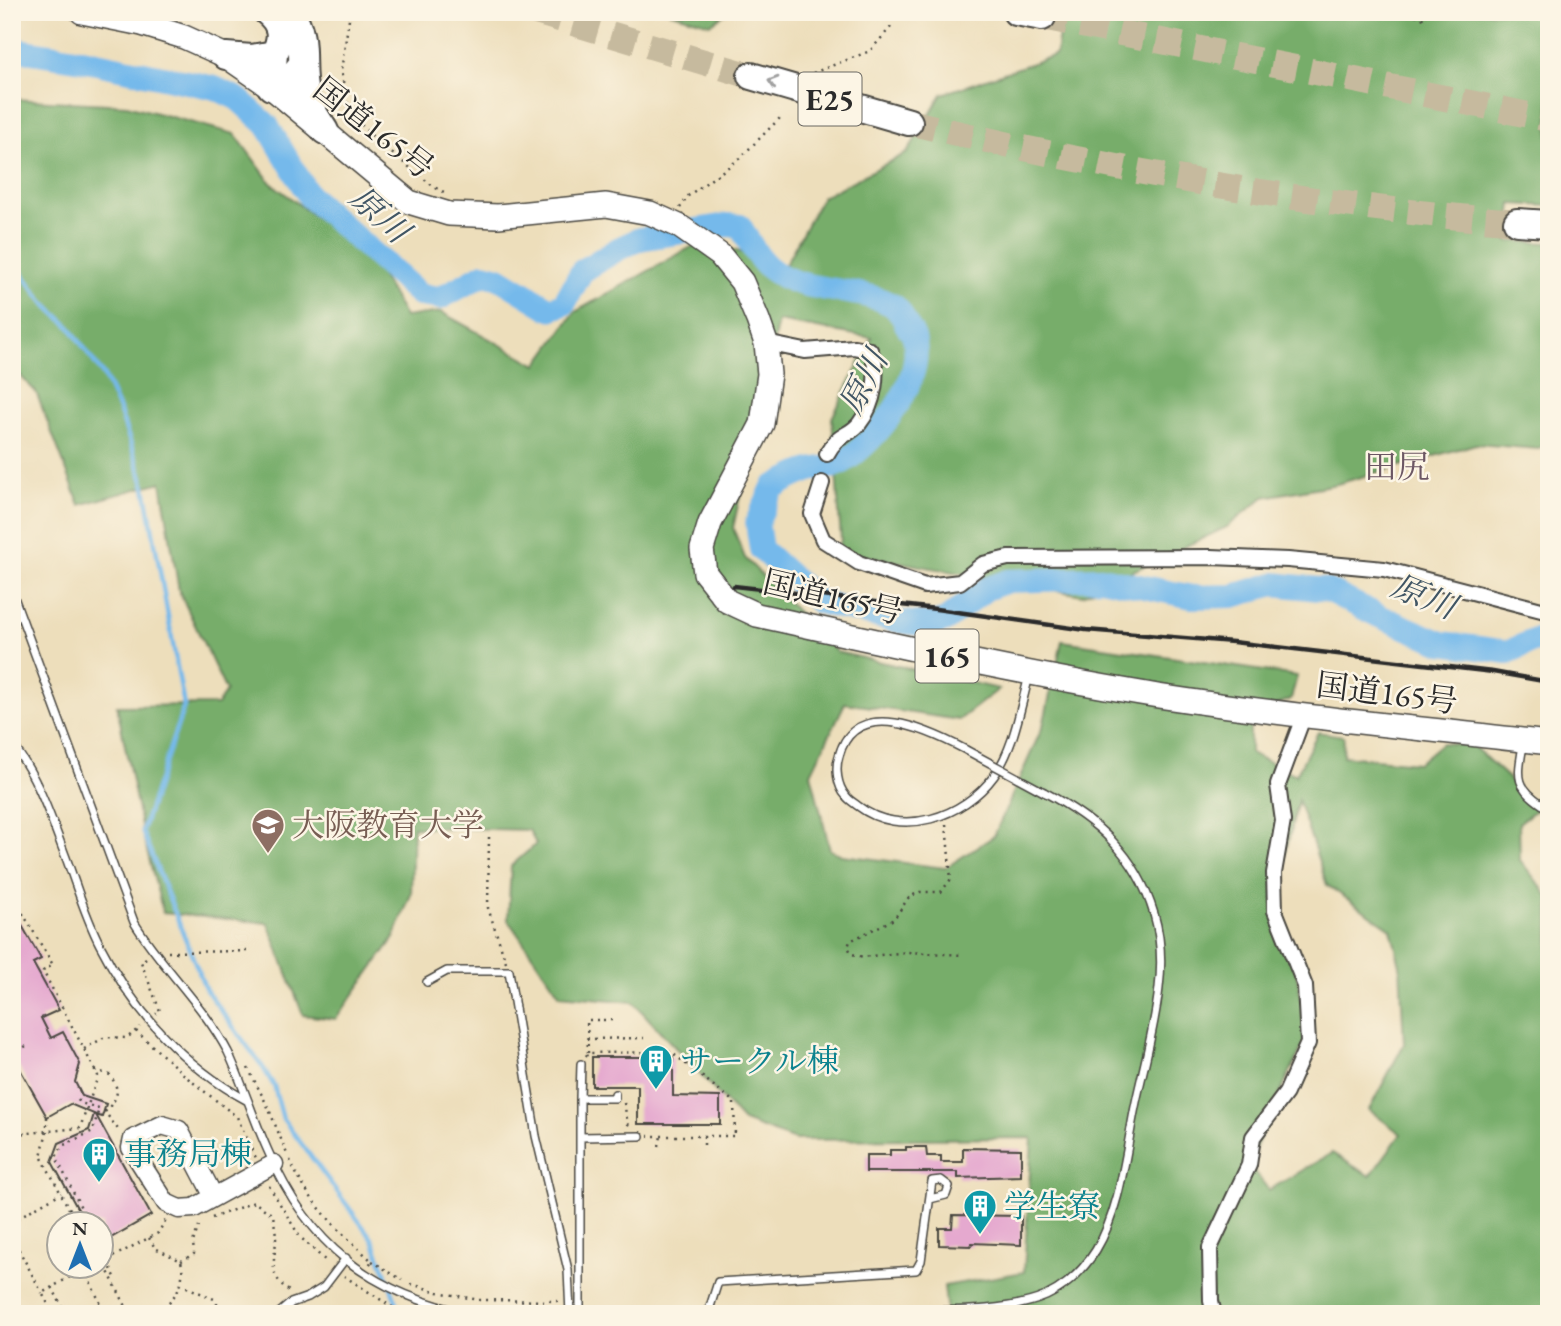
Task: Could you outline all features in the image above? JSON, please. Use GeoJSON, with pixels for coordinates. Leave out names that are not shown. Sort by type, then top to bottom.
{"type":"FeatureCollection","features":[{"type":"Feature","properties":{"kind":"highway","name":"国道165号"},"geometry":{"type":"LineString","coordinates":[[82,12],[142,24],[184,37],[226,56],[271,87],[409,202],[449,214],[498,216],[606,205],[650,213],[674,224],[720,255],[742,282],[766,343],[769,374],[762,424],[710,523],[702,549],[705,573],[727,601],[757,615],[1030,674],[1159,696],[1549,744]]}},
{"type":"Feature","properties":{"kind":"highway"},"geometry":{"type":"LineString","coordinates":[[267,12],[276,20],[279,28],[279,45],[274,54],[271,87],[288,82],[302,64]]}},
{"type":"Feature","properties":{"kind":"highway"},"geometry":{"type":"LineString","coordinates":[[290,12],[302,42],[306,99],[325,131]]}},
{"type":"Feature","properties":{"kind":"highway"},"geometry":{"type":"LineString","coordinates":[[1016,12],[1042,17]]}},
{"type":"Feature","properties":{"kind":"highway"},"geometry":{"type":"LineString","coordinates":[[226,56],[264,58],[274,54]]}},
{"type":"Feature","properties":{"kind":"highway","name":"E25"},"geometry":{"type":"LineString","coordinates":[[751,76],[909,122]]}},
{"type":"Feature","properties":{"kind":"highway"},"geometry":{"type":"LineString","coordinates":[[1517,222],[1549,224]]}},
{"type":"Feature","properties":{"kind":"street"},"geometry":{"type":"LineString","coordinates":[[766,343],[805,351],[854,347],[870,350],[876,361],[876,381],[870,401],[858,425],[834,441],[827,454]]}},
{"type":"Feature","properties":{"kind":"street"},"geometry":{"type":"LineString","coordinates":[[822,483],[812,514],[822,540],[859,563],[925,586],[960,582],[983,564],[1008,558],[1211,557],[1288,560],[1384,569],[1549,612]]}},
{"type":"Feature","properties":{"kind":"street"},"geometry":{"type":"LineString","coordinates":[[1214,1314],[1211,1301],[1210,1248],[1249,1165],[1253,1138],[1286,1093],[1308,1043],[1305,986],[1275,911],[1274,901],[1274,873],[1283,821],[1278,785],[1304,715]]}},
{"type":"Feature","properties":{"kind":"street"},"geometry":{"type":"LineString","coordinates":[[214,1196],[179,1130],[162,1125],[133,1139],[131,1148],[166,1203],[179,1209],[194,1208],[267,1165]]}},
{"type":"Feature","properties":{"kind":"lane"},"geometry":{"type":"LineString","coordinates":[[12,593],[134,922],[147,944],[192,999],[222,1043],[248,1101],[267,1165],[328,1244],[365,1274],[406,1296],[468,1313]]}},
{"type":"Feature","properties":{"kind":"lane"},"geometry":{"type":"LineString","coordinates":[[682,1314],[960,1310],[1021,1304],[1047,1296],[1065,1284],[1083,1268],[1097,1249],[1115,1204],[1155,1012],[1161,964],[1158,937],[1147,895],[1126,856],[1100,827],[1076,809],[1045,792],[966,750],[930,731],[896,722],[874,723],[854,731],[842,745],[837,760],[837,778],[845,796],[865,811],[885,821],[913,822],[945,813],[967,802],[994,776],[1006,754],[1030,674]]}},
{"type":"Feature","properties":{"kind":"lane"},"geometry":{"type":"LineString","coordinates":[[1524,741],[1518,778],[1523,789],[1544,804]]}},
{"type":"Feature","properties":{"kind":"lane"},"geometry":{"type":"LineString","coordinates":[[12,744],[27,764],[41,794],[99,942],[123,986],[178,1053],[224,1088],[248,1101]]}},
{"type":"Feature","properties":{"kind":"lane"},"geometry":{"type":"LineString","coordinates":[[427,982],[447,971],[509,971],[536,1136],[568,1270],[569,1314]]}},
{"type":"Feature","properties":{"kind":"lane"},"geometry":{"type":"LineString","coordinates":[[580,1314],[581,1064]]}},
{"type":"Feature","properties":{"kind":"lane"},"geometry":{"type":"LineString","coordinates":[[580,1098],[615,1096]]}},
{"type":"Feature","properties":{"kind":"lane"},"geometry":{"type":"LineString","coordinates":[[580,1137],[640,1136]]}},
{"type":"Feature","properties":{"kind":"lane"},"geometry":{"type":"LineString","coordinates":[[708,1313],[718,1282],[916,1270],[921,1261],[930,1199]]}},
{"type":"Feature","properties":{"kind":"lane"},"geometry":{"type":"LineString","coordinates":[[278,1314],[291,1303],[324,1286],[346,1258]]}},
{"type":"Feature","properties":{"kind":"lane"},"geometry":{"type":"LineString","coordinates":[[424,1314],[426,1303]]}},
{"type":"Feature","properties":{"kind":"path"},"geometry":{"type":"LineString","coordinates":[[350,12],[341,71],[349,112],[378,142],[425,180],[455,197]]}},
{"type":"Feature","properties":{"kind":"path"},"geometry":{"type":"LineString","coordinates":[[1409,12],[1424,19],[1427,12]]}},
{"type":"Feature","properties":{"kind":"path"},"geometry":{"type":"LineString","coordinates":[[1532,12],[1549,17]]}},
{"type":"Feature","properties":{"kind":"path"},"geometry":{"type":"LineString","coordinates":[[813,73],[870,51],[891,27]]}},
{"type":"Feature","properties":{"kind":"path"},"geometry":{"type":"LineString","coordinates":[[674,224],[689,195],[738,160],[780,118]]}},
{"type":"Feature","properties":{"kind":"path"},"geometry":{"type":"LineString","coordinates":[[945,813],[950,879],[941,892],[920,892],[909,897],[894,919],[850,941],[848,947],[852,954],[863,957],[908,952],[964,955]]}},
{"type":"Feature","properties":{"kind":"path"},"geometry":{"type":"LineString","coordinates":[[489,837],[488,908],[509,971]]}},
{"type":"Feature","properties":{"kind":"path"},"geometry":{"type":"LineString","coordinates":[[12,895],[53,965],[43,971],[98,1076],[80,1128],[18,1134],[12,1132]]}},
{"type":"Feature","properties":{"kind":"path"},"geometry":{"type":"LineString","coordinates":[[173,952],[252,951]]}},
{"type":"Feature","properties":{"kind":"path"},"geometry":{"type":"LineString","coordinates":[[147,958],[141,962],[160,1011],[156,1014]]}},
{"type":"Feature","properties":{"kind":"path"},"geometry":{"type":"LineString","coordinates":[[581,1064],[588,1053],[587,1020],[613,1020]]}},
{"type":"Feature","properties":{"kind":"path"},"geometry":{"type":"LineString","coordinates":[[83,1049],[105,1037],[127,1038],[137,1030],[190,1080],[237,1118],[267,1165]]}},
{"type":"Feature","properties":{"kind":"path"},"geometry":{"type":"LineString","coordinates":[[587,1039],[644,1038]]}},
{"type":"Feature","properties":{"kind":"path"},"geometry":{"type":"LineString","coordinates":[[12,1054],[28,1045]]}},
{"type":"Feature","properties":{"kind":"path"},"geometry":{"type":"LineString","coordinates":[[588,1053],[671,1052],[734,1102],[735,1136],[640,1136],[640,1128],[628,1124],[626,1104],[615,1096]]}},
{"type":"Feature","properties":{"kind":"path"},"geometry":{"type":"LineString","coordinates":[[246,1065],[268,1107],[292,1165],[311,1199],[341,1233],[372,1261],[404,1282],[479,1300],[580,1301]]}},
{"type":"Feature","properties":{"kind":"path"},"geometry":{"type":"LineString","coordinates":[[95,1070],[110,1075],[117,1086],[116,1099],[105,1112],[117,1128]]}},
{"type":"Feature","properties":{"kind":"path"},"geometry":{"type":"LineString","coordinates":[[12,1095],[18,1134]]}},
{"type":"Feature","properties":{"kind":"path"},"geometry":{"type":"LineString","coordinates":[[78,1100],[99,1108],[93,1131],[62,1146],[56,1157],[82,1210]]}},
{"type":"Feature","properties":{"kind":"path"},"geometry":{"type":"LineString","coordinates":[[47,1118],[41,1156],[69,1209],[76,1206]]}},
{"type":"Feature","properties":{"kind":"path"},"geometry":{"type":"LineString","coordinates":[[659,1146],[661,1136]]}},
{"type":"Feature","properties":{"kind":"path"},"geometry":{"type":"LineString","coordinates":[[704,1136],[704,1146]]}},
{"type":"Feature","properties":{"kind":"path"},"geometry":{"type":"LineString","coordinates":[[268,1184],[300,1237],[332,1266]]}},
{"type":"Feature","properties":{"kind":"path"},"geometry":{"type":"LineString","coordinates":[[12,1221],[61,1193]]}},
{"type":"Feature","properties":{"kind":"path"},"geometry":{"type":"LineString","coordinates":[[211,1218],[254,1202],[273,1215],[276,1238],[272,1263],[280,1284],[300,1300]]}},
{"type":"Feature","properties":{"kind":"path"},"geometry":{"type":"LineString","coordinates":[[116,1255],[159,1233],[169,1213]]}},
{"type":"Feature","properties":{"kind":"path"},"geometry":{"type":"LineString","coordinates":[[181,1261],[194,1254],[193,1241],[200,1222]]}},
{"type":"Feature","properties":{"kind":"path"},"geometry":{"type":"LineString","coordinates":[[12,1237],[52,1311]]}},
{"type":"Feature","properties":{"kind":"path"},"geometry":{"type":"LineString","coordinates":[[149,1238],[155,1248],[181,1261]]}},
{"type":"Feature","properties":{"kind":"path"},"geometry":{"type":"LineString","coordinates":[[158,1311],[170,1303],[180,1284],[183,1272],[181,1261]]}},
{"type":"Feature","properties":{"kind":"path"},"geometry":{"type":"LineString","coordinates":[[367,1266],[372,1261]]}},
{"type":"Feature","properties":{"kind":"path"},"geometry":{"type":"LineString","coordinates":[[341,1273],[403,1314]]}},
{"type":"Feature","properties":{"kind":"path"},"geometry":{"type":"LineString","coordinates":[[42,1293],[65,1280]]}},
{"type":"Feature","properties":{"kind":"path"},"geometry":{"type":"LineString","coordinates":[[89,1280],[106,1314]]}},
{"type":"Feature","properties":{"kind":"path"},"geometry":{"type":"LineString","coordinates":[[112,1280],[130,1314]]}},
{"type":"Feature","properties":{"kind":"path"},"geometry":{"type":"LineString","coordinates":[[180,1284],[215,1298],[223,1314]]}},
{"type":"Feature","properties":{"kind":"path"},"geometry":{"type":"LineString","coordinates":[[52,1287],[66,1314]]}},
{"type":"Feature","properties":{"kind":"green space"},"geometry":{"type":"Polygon","coordinates":[[[669,12],[728,12],[710,24],[669,12]]]}},
{"type":"Feature","properties":{"kind":"green space"},"geometry":{"type":"Polygon","coordinates":[[[1062,12],[1549,12],[1549,206],[1512,204],[1508,241],[1549,243],[1549,439],[1539,449],[1476,444],[1337,484],[1264,497],[1227,527],[1082,595],[837,551],[841,540],[832,418],[872,338],[778,321],[733,528],[745,558],[837,652],[999,689],[959,720],[845,703],[811,773],[830,850],[842,855],[945,868],[994,836],[1043,726],[1062,641],[1297,676],[1291,699],[1250,716],[1250,753],[1296,775],[1318,732],[1344,736],[1343,756],[1418,763],[1442,743],[1473,746],[1537,809],[1519,823],[1520,860],[1549,897],[1549,1181],[1543,1190],[1549,1195],[1549,1314],[947,1314],[944,1286],[1024,1272],[1032,1138],[795,1140],[743,1121],[633,1002],[560,995],[508,920],[511,866],[536,844],[529,830],[413,827],[411,894],[394,938],[336,1019],[303,1015],[268,923],[163,913],[142,831],[117,706],[217,705],[226,691],[179,591],[161,482],[80,505],[36,392],[12,367],[12,99],[127,105],[235,134],[271,183],[373,261],[405,317],[441,312],[537,365],[575,312],[702,241],[785,265],[822,197],[907,153],[942,94],[1056,55],[1062,12]],[[1298,800],[1274,901],[1292,949],[1308,1035],[1265,1124],[1249,1165],[1269,1190],[1332,1153],[1370,1176],[1401,1134],[1369,1110],[1404,1044],[1400,965],[1391,929],[1327,885],[1298,800]]]}},
{"type":"Feature","properties":{"kind":"building"},"geometry":{"type":"Polygon","coordinates":[[[12,908],[41,959],[33,963],[59,1010],[41,1018],[51,1038],[63,1032],[80,1064],[75,1082],[82,1096],[106,1104],[102,1117],[96,1115],[151,1215],[116,1235],[116,1210],[78,1210],[52,1162],[59,1143],[89,1130],[94,1114],[70,1104],[47,1117],[12,1055],[12,908]]]}},
{"type":"Feature","properties":{"kind":"building","name":"サークル棟"},"geometry":{"type":"Polygon","coordinates":[[[592,1057],[673,1057],[673,1096],[720,1097],[720,1124],[638,1124],[638,1086],[592,1086],[592,1057]]]}},
{"type":"Feature","properties":{"kind":"building"},"geometry":{"type":"Polygon","coordinates":[[[906,1147],[926,1147],[927,1156],[941,1156],[941,1162],[963,1162],[963,1148],[1021,1149],[1021,1176],[958,1178],[958,1172],[866,1172],[866,1155],[890,1155],[890,1150],[906,1150],[906,1147]]]}},
{"type":"Feature","properties":{"kind":"building","name":"学生寮"},"geometry":{"type":"Polygon","coordinates":[[[953,1215],[1021,1216],[1021,1245],[939,1245],[939,1228],[952,1228],[953,1215]]]}},
{"type":"Feature","properties":{"kind":"waterway","name":"原川"},"geometry":{"type":"LineString","coordinates":[[12,49],[82,60],[215,88],[238,99],[267,125],[309,196],[420,295],[440,298],[484,274],[499,278],[550,309],[564,304],[582,271],[618,249],[640,239],[727,225],[740,226],[763,262],[781,276],[813,286],[879,299],[894,306],[913,336],[916,355],[905,391],[895,408],[870,440],[843,462],[807,471],[773,487],[757,522],[761,549],[819,602],[901,622],[931,625],[946,620],[986,589],[1008,581],[1101,578],[1192,597],[1233,596],[1274,584],[1327,590],[1442,643],[1508,652],[1549,634]]}},
{"type":"Feature","properties":{"kind":"waterway"},"geometry":{"type":"LineString","coordinates":[[12,260],[45,304],[68,325],[104,376],[120,412],[145,487],[184,706],[142,831],[206,990],[274,1086],[283,1119],[373,1240],[401,1314]]}},
{"type":"Feature","properties":{"kind":"tunnel"},"geometry":{"type":"LineString","coordinates":[[536,12],[751,76]]}},
{"type":"Feature","properties":{"kind":"tunnel"},"geometry":{"type":"LineString","coordinates":[[1042,17],[1549,119]]}},
{"type":"Feature","properties":{"kind":"tunnel"},"geometry":{"type":"LineString","coordinates":[[909,122],[1060,156],[1212,184],[1364,206],[1517,222]]}},
{"type":"Feature","properties":{"kind":"railway"},"geometry":{"type":"LineString","coordinates":[[734,586],[936,609],[1086,630],[1233,642],[1493,672],[1549,682]]}},
{"type":"Feature","properties":{"kind":"place","name":"大阪教育大学"},"geometry":{"type":"Point","coordinates":[268,855]}},
{"type":"Feature","properties":{"kind":"place","name":"サークル棟"},"geometry":{"type":"Point","coordinates":[656,1091]}},
{"type":"Feature","properties":{"kind":"place","name":"事務局棟"},"geometry":{"type":"Point","coordinates":[99,1184]}},
{"type":"Feature","properties":{"kind":"place","name":"学生寮"},"geometry":{"type":"Point","coordinates":[980,1236]}},
{"type":"Feature","properties":{"kind":"district","name":"田尻"},"geometry":{"type":"Point","coordinates":[1397,466]}}]}
